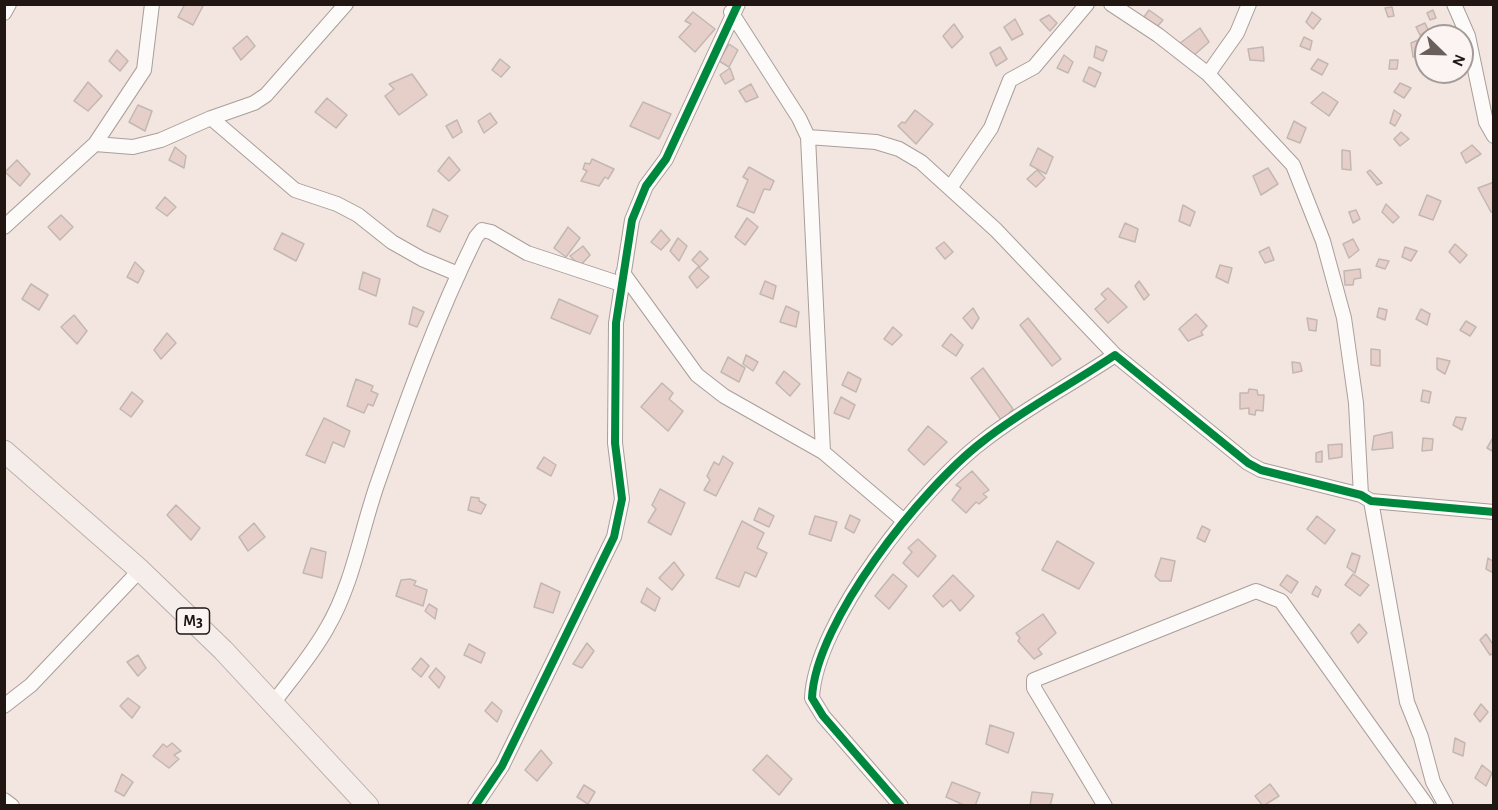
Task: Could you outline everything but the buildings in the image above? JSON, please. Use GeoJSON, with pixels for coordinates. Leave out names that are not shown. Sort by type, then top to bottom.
{"type":"FeatureCollection","features":[{"type":"Feature","properties":{"kind":"main road","name":"M3"},"geometry":{"type":"LineString","coordinates":[[4,451],[140,570],[274,702],[368,806]]}},
{"type":"Feature","properties":{"kind":"street"},"geometry":{"type":"LineString","coordinates":[[4,14],[9,4]]}},
{"type":"Feature","properties":{"kind":"street"},"geometry":{"type":"LineString","coordinates":[[4,227],[95,144],[144,70],[152,4]]}},
{"type":"Feature","properties":{"kind":"street"},"geometry":{"type":"LineString","coordinates":[[95,144],[133,147],[161,140],[211,118],[254,103],[266,95],[346,4]]}},
{"type":"Feature","properties":{"kind":"street"},"geometry":{"type":"LineString","coordinates":[[950,188],[991,128],[1010,80],[1034,67],[1087,4]]}},
{"type":"Feature","properties":{"kind":"street"},"geometry":{"type":"LineString","coordinates":[[1111,4],[1158,35],[1208,74],[1293,165],[1323,241],[1346,328],[1366,498],[1407,702],[1433,782],[1446,806]]}},
{"type":"Feature","properties":{"kind":"street"},"geometry":{"type":"LineString","coordinates":[[1208,74],[1237,33],[1249,4]]}},
{"type":"Feature","properties":{"kind":"street"},"geometry":{"type":"LineString","coordinates":[[1454,4],[1468,36],[1486,122],[1494,136]]}},
{"type":"Feature","properties":{"kind":"street"},"geometry":{"type":"LineString","coordinates":[[733,9],[799,118],[807,137],[823,452]]}},
{"type":"Feature","properties":{"kind":"street"},"geometry":{"type":"LineString","coordinates":[[475,806],[502,766],[614,537],[622,499],[615,443],[616,322],[632,220],[642,194],[666,159],[733,9]]}},
{"type":"Feature","properties":{"kind":"street"},"geometry":{"type":"LineString","coordinates":[[211,118],[295,190],[337,204],[358,215],[392,242],[422,259],[458,274]]}},
{"type":"Feature","properties":{"kind":"street"},"geometry":{"type":"LineString","coordinates":[[807,137],[876,142],[899,149],[921,162],[1004,238],[1115,356],[1248,463],[1261,470],[1366,498],[1494,512]]}},
{"type":"Feature","properties":{"kind":"street"},"geometry":{"type":"LineString","coordinates":[[274,702],[312,654],[343,593],[378,484],[438,320],[458,274],[482,230],[491,232],[527,253],[622,279],[697,375],[723,396],[823,452],[903,519]]}},
{"type":"Feature","properties":{"kind":"street"},"geometry":{"type":"LineString","coordinates":[[901,806],[823,716],[812,698],[815,669],[832,629],[903,519],[981,442],[1115,356]]}},
{"type":"Feature","properties":{"kind":"street"},"geometry":{"type":"LineString","coordinates":[[4,706],[31,685],[140,570]]}},
{"type":"Feature","properties":{"kind":"street"},"geometry":{"type":"LineString","coordinates":[[1105,806],[1034,688],[1034,680],[1256,591],[1281,601],[1427,806]]}},
{"type":"Feature","properties":{"kind":"street"},"geometry":{"type":"LineString","coordinates":[[4,801],[12,806]]}},
{"type":"Feature","properties":{"kind":"cycle path"},"geometry":{"type":"LineString","coordinates":[[475,806],[502,766],[614,537],[622,499],[615,443],[616,323],[632,220],[646,186],[666,159],[738,4]]}},
{"type":"Feature","properties":{"kind":"cycle path"},"geometry":{"type":"LineString","coordinates":[[901,806],[823,716],[812,698],[818,667],[831,632],[851,596],[903,523],[958,463],[1014,419],[1115,355],[1248,463],[1261,470],[1361,495],[1371,501],[1494,512]]}}]}
